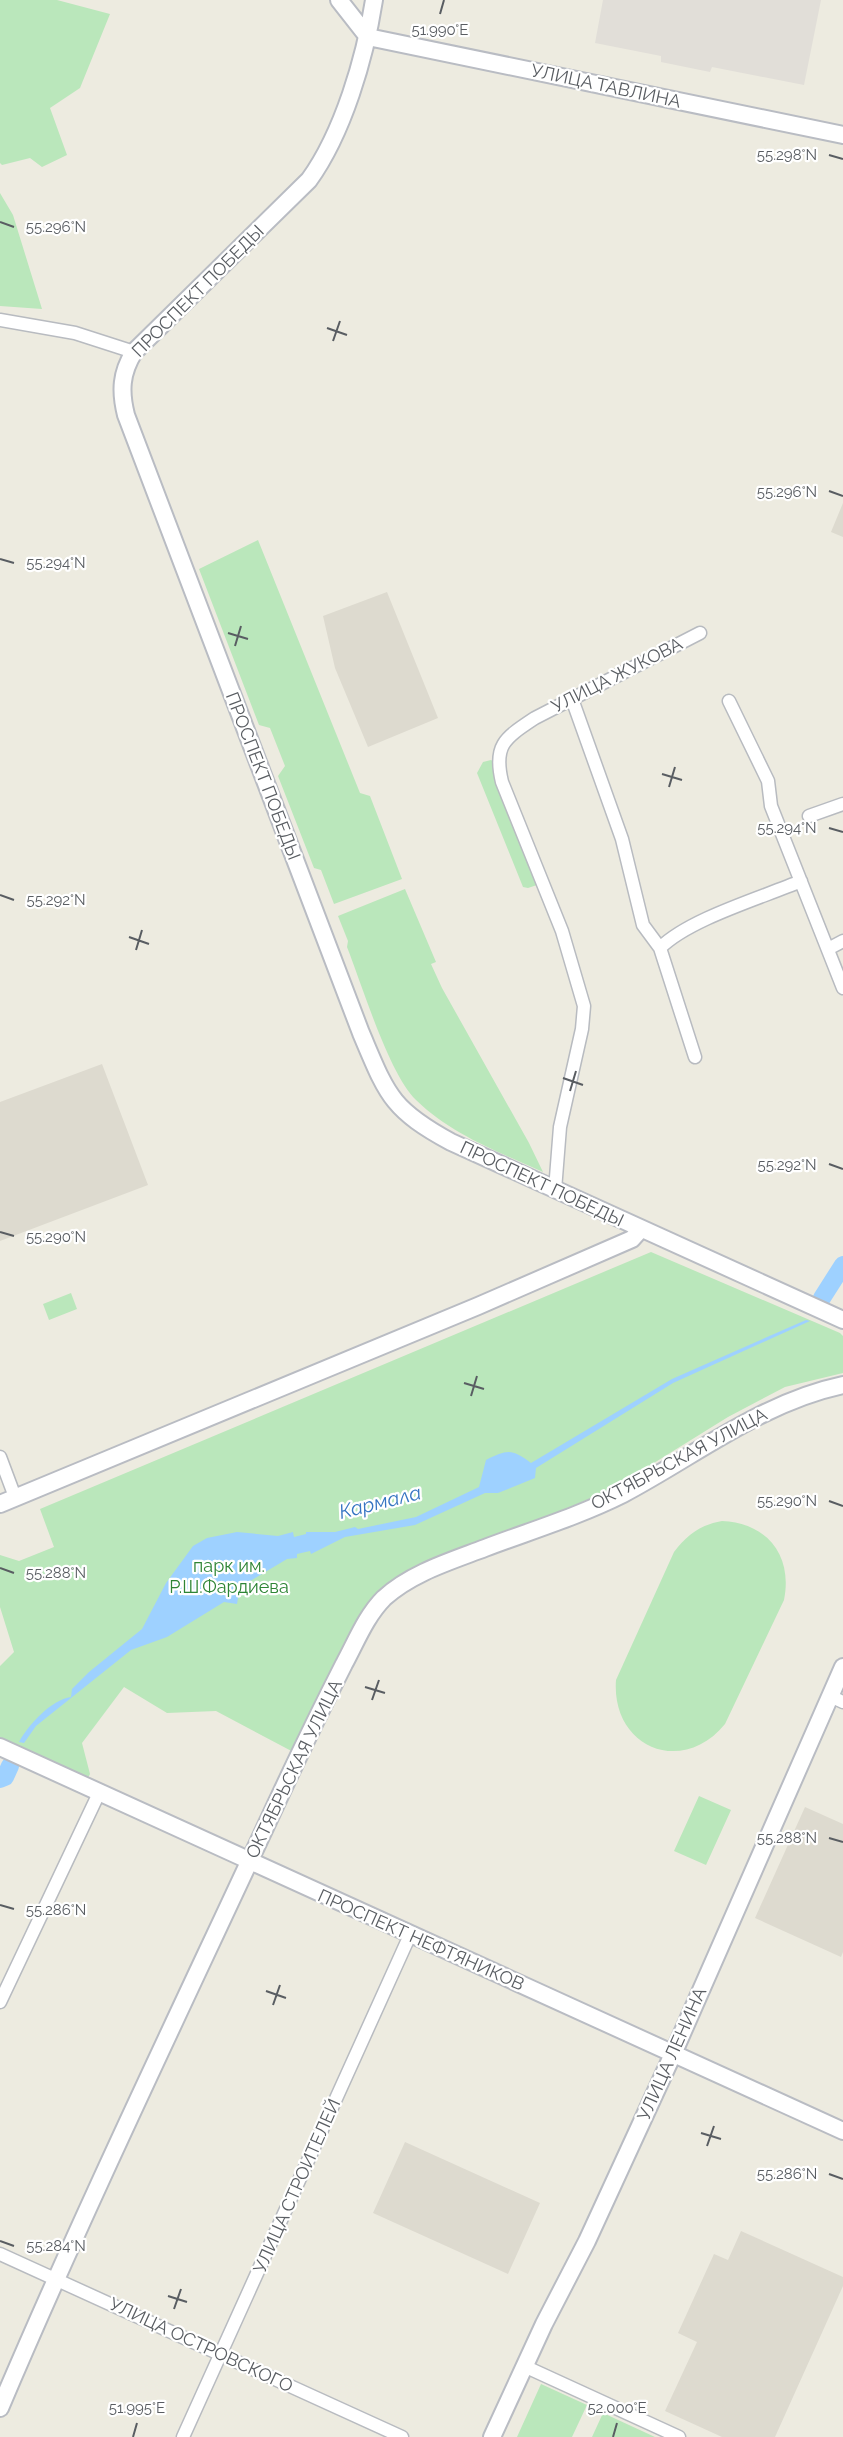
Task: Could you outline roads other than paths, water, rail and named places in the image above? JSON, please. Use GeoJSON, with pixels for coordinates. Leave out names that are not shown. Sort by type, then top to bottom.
{"type":"FeatureCollection","features":[{"type":"Feature","properties":{"kind":"main road"},"geometry":{"type":"LineString","coordinates":[[339,0],[368,37]]}},
{"type":"Feature","properties":{"kind":"main road","name":"ПРОСПЕКТ ПОБЕДЫ"},"geometry":{"type":"LineString","coordinates":[[374,0],[368,37],[332,143],[309,180],[134,352],[127,363],[122,381],[122,401],[126,415],[361,1033],[382,1083],[394,1103],[429,1130],[555,1190],[843,1320]]}},
{"type":"Feature","properties":{"kind":"main road","name":"УЛИЦА ТАВЛИНА"},"geometry":{"type":"LineString","coordinates":[[368,37],[843,135]]}},
{"type":"Feature","properties":{"kind":"main road"},"geometry":{"type":"LineString","coordinates":[[8,1500],[478,1306],[632,1239],[641,1229]]}},
{"type":"Feature","properties":{"kind":"main road","name":"ОКТЯБРЬСКАЯ УЛИЦА"},"geometry":{"type":"LineString","coordinates":[[0,2408],[55,2278],[93,2203],[165,2040],[303,1743],[365,1625],[379,1604],[398,1587],[445,1563],[618,1496],[767,1411],[807,1394],[843,1385]]}},
{"type":"Feature","properties":{"kind":"main road","name":"УЛИЦА ЛЕНИНА"},"geometry":{"type":"LineString","coordinates":[[492,2437],[524,2366],[587,2241],[837,1699],[843,1667]]}},
{"type":"Feature","properties":{"kind":"main road","name":"ПРОСПЕКТ НЕФТЯНИКОВ"},"geometry":{"type":"LineString","coordinates":[[0,1747],[843,2131]]}},
{"type":"Feature","properties":{"kind":"street"},"geometry":{"type":"LineString","coordinates":[[0,321],[54,328],[134,352]]}},
{"type":"Feature","properties":{"kind":"street","name":"УЛИЦА ЖУКОВА"},"geometry":{"type":"LineString","coordinates":[[555,1190],[560,1127],[582,1029],[584,1006],[582,992],[562,931],[505,790],[499,768],[499,754],[504,742],[512,733],[535,718],[700,633]]}},
{"type":"Feature","properties":{"kind":"street"},"geometry":{"type":"LineString","coordinates":[[572,699],[622,839],[643,925],[660,948],[695,1057]]}},
{"type":"Feature","properties":{"kind":"street"},"geometry":{"type":"LineString","coordinates":[[729,701],[768,781],[771,806],[843,988]]}},
{"type":"Feature","properties":{"kind":"street"},"geometry":{"type":"LineString","coordinates":[[809,816],[843,804]]}},
{"type":"Feature","properties":{"kind":"street"},"geometry":{"type":"LineString","coordinates":[[660,948],[671,938],[698,924],[801,881]]}},
{"type":"Feature","properties":{"kind":"street"},"geometry":{"type":"LineString","coordinates":[[828,949],[843,940]]}},
{"type":"Feature","properties":{"kind":"street"},"geometry":{"type":"LineString","coordinates":[[0,1457],[8,1500]]}},
{"type":"Feature","properties":{"kind":"street"},"geometry":{"type":"LineString","coordinates":[[0,2002],[99,1793]]}},
{"type":"Feature","properties":{"kind":"street","name":"УЛИЦА СТРОИТЕЛЕЙ"},"geometry":{"type":"LineString","coordinates":[[183,2437],[410,1935]]}},
{"type":"Feature","properties":{"kind":"street","name":"УЛИЦА ОСТРОВСКОГО"},"geometry":{"type":"LineString","coordinates":[[0,2254],[402,2437]]}},
{"type":"Feature","properties":{"kind":"street"},"geometry":{"type":"LineString","coordinates":[[524,2366],[679,2437]]}},
{"type":"Feature","properties":{"kind":"water"},"geometry":{"type":"Polygon","coordinates":[[[806,1320],[810,1321],[673,1383],[536,1468],[535,1478],[498,1493],[485,1493],[415,1525],[345,1537],[311,1554],[310,1551],[297,1554],[297,1558],[287,1559],[240,1587],[237,1604],[224,1602],[167,1637],[131,1650],[36,1726],[24,1743],[19,1742],[41,1714],[63,1699],[71,1697],[72,1689],[89,1672],[142,1629],[166,1583],[193,1546],[207,1538],[237,1532],[278,1536],[293,1532],[294,1537],[306,1534],[306,1532],[335,1532],[355,1527],[358,1529],[416,1517],[479,1487],[486,1460],[510,1452],[531,1463],[672,1379],[806,1320]]]}},
{"type":"Feature","properties":{"kind":"waterway","name":"Кармала"},"geometry":{"type":"LineString","coordinates":[[822,1298],[843,1265]]}},
{"type":"Feature","properties":{"kind":"waterway","name":"Кармала"},"geometry":{"type":"LineString","coordinates":[[0,1779],[5,1777],[10,1766]]}},
{"type":"Feature","properties":{"kind":"park label","name":"парк им. Р.Ш.Фардиева"},"geometry":{"type":"Point","coordinates":[229,1576]}}]}
